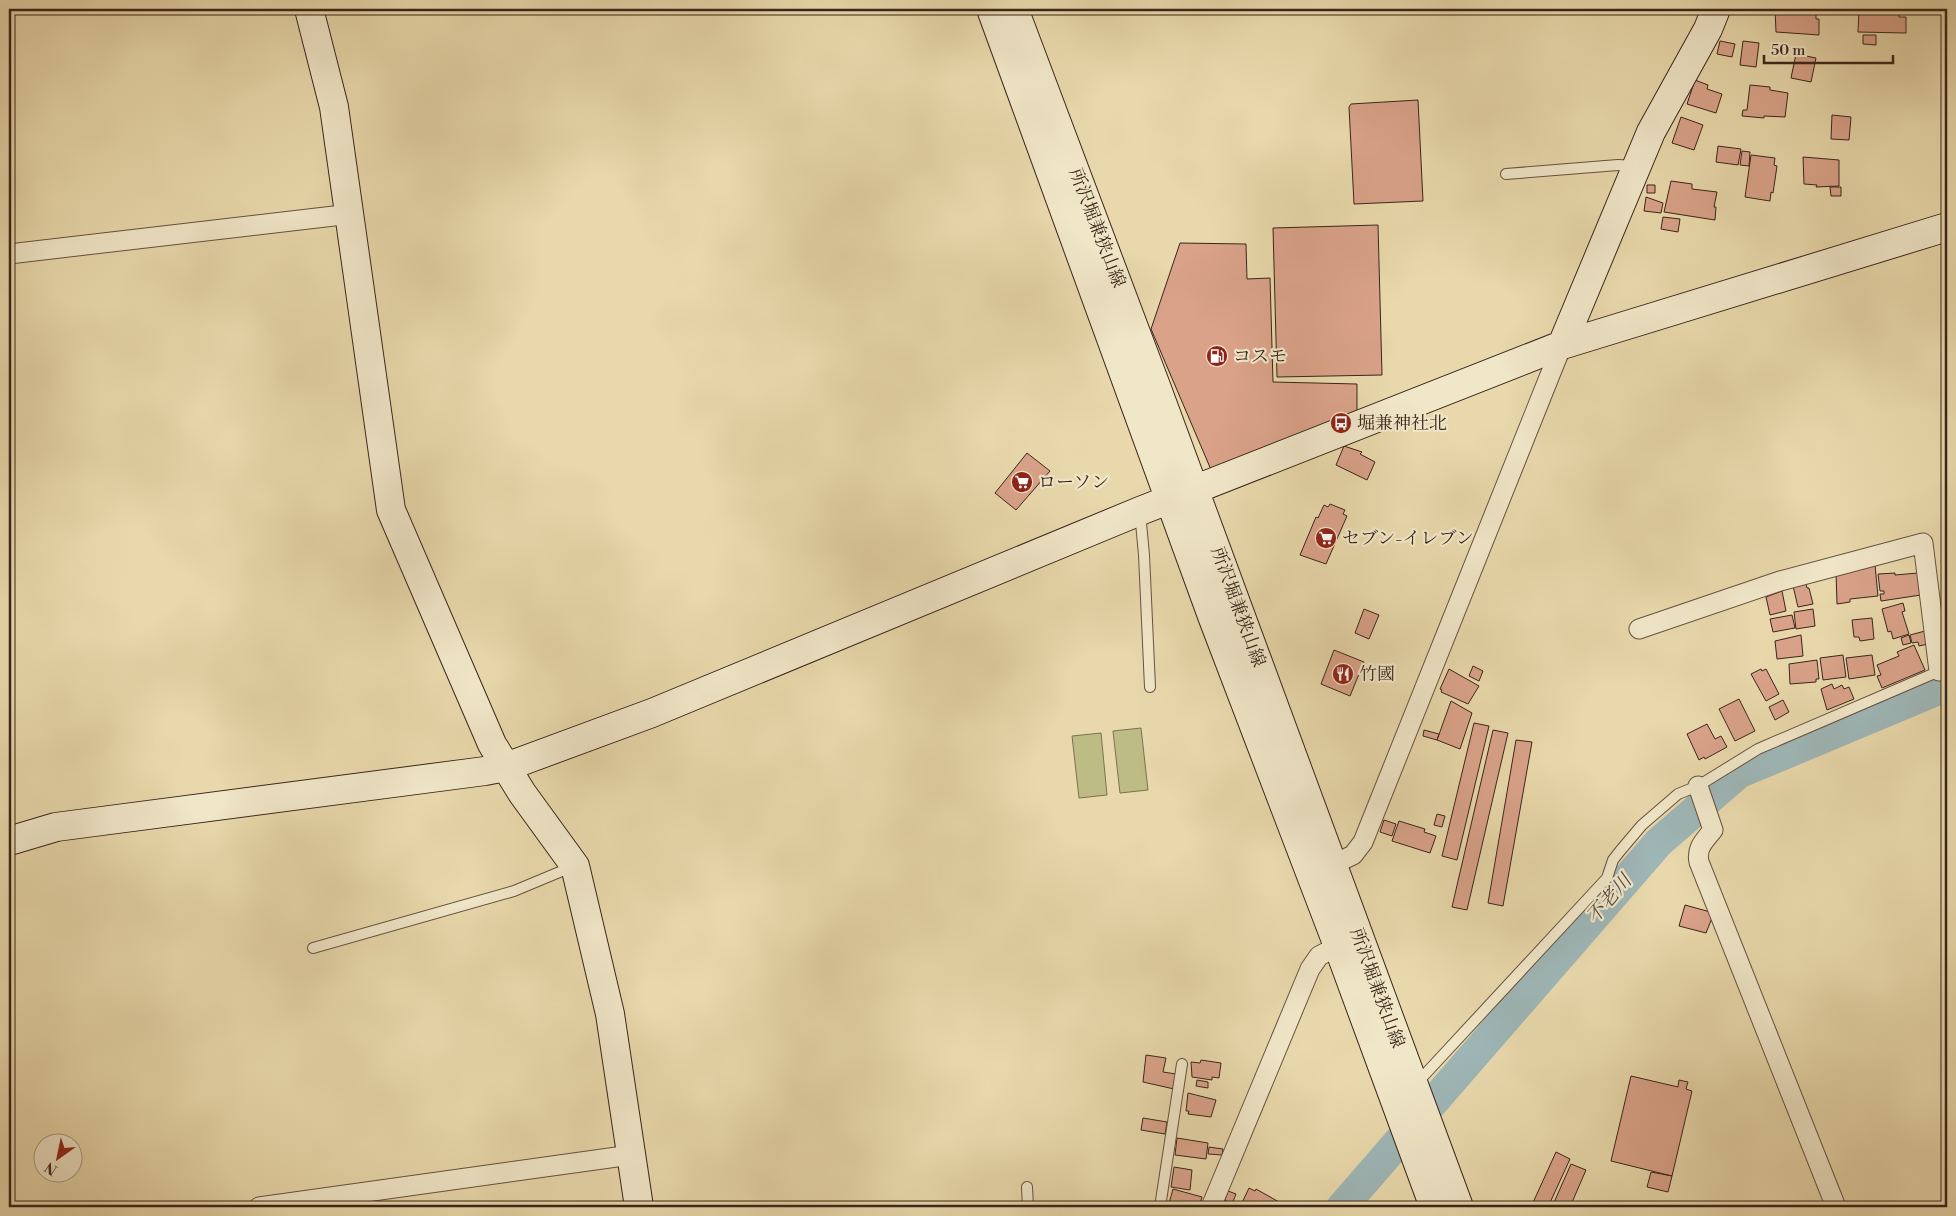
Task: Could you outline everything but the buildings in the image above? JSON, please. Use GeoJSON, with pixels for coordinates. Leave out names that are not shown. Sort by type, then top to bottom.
{"type":"FeatureCollection","features":[{"type":"Feature","properties":{"kind":"street"},"geometry":{"type":"LineString","coordinates":[[309,9],[334,106],[351,214],[385,480],[391,510],[492,744],[522,793],[575,866],[610,1014],[639,1207]]}},
{"type":"Feature","properties":{"kind":"street","name":"所沢堀兼狭山線"},"geometry":{"type":"LineString","coordinates":[[991,9],[1182,496],[1332,865],[1409,1095],[1423,1143],[1434,1207]]}},
{"type":"Feature","properties":{"kind":"street","name":"所沢堀兼狭山線"},"geometry":{"type":"LineString","coordinates":[[1014,9],[1338,946],[1409,1095]]}},
{"type":"Feature","properties":{"kind":"street"},"geometry":{"type":"LineString","coordinates":[[1332,865],[1353,855],[1363,842],[1562,345],[1636,166],[1677,83],[1708,29],[1716,9]]}},
{"type":"Feature","properties":{"kind":"street"},"geometry":{"type":"LineString","coordinates":[[9,254],[351,214]]}},
{"type":"Feature","properties":{"kind":"street"},"geometry":{"type":"LineString","coordinates":[[9,841],[56,826],[485,771],[506,766],[652,713],[1140,511],[1562,345],[1947,227]]}},
{"type":"Feature","properties":{"kind":"street"},"geometry":{"type":"LineString","coordinates":[[1639,629],[1780,581],[1923,543],[1943,669]]}},
{"type":"Feature","properties":{"kind":"street"},"geometry":{"type":"LineString","coordinates":[[1698,786],[1713,830],[1700,847],[1697,854],[1699,862],[1836,1207]]}},
{"type":"Feature","properties":{"kind":"street"},"geometry":{"type":"LineString","coordinates":[[1212,1207],[1310,969],[1319,956],[1338,946]]}},
{"type":"Feature","properties":{"kind":"street","name":"所沢堀兼狭山線"},"geometry":{"type":"LineString","coordinates":[[1423,1143],[1459,1207]]}},
{"type":"Feature","properties":{"kind":"street"},"geometry":{"type":"LineString","coordinates":[[259,1207],[631,1155]]}},
{"type":"Feature","properties":{"kind":"lane"},"geometry":{"type":"LineString","coordinates":[[1506,174],[1618,165],[1636,166]]}},
{"type":"Feature","properties":{"kind":"lane"},"geometry":{"type":"LineString","coordinates":[[1140,511],[1150,687]]}},
{"type":"Feature","properties":{"kind":"lane"},"geometry":{"type":"LineString","coordinates":[[1409,1095],[1607,878],[1613,860],[1642,825],[1678,794],[1698,786],[1758,749],[1943,669]]}},
{"type":"Feature","properties":{"kind":"lane"},"geometry":{"type":"LineString","coordinates":[[313,948],[514,891],[575,866]]}},
{"type":"Feature","properties":{"kind":"lane"},"geometry":{"type":"LineString","coordinates":[[1160,1207],[1182,1064]]}},
{"type":"Feature","properties":{"kind":"lane"},"geometry":{"type":"LineString","coordinates":[[1027,1187],[1028,1207]]}},
{"type":"Feature","properties":{"kind":"shaded area"},"geometry":{"type":"Polygon","coordinates":[[[1141,728],[1148,790],[1120,793],[1113,731],[1141,728]]]}},
{"type":"Feature","properties":{"kind":"shaded area"},"geometry":{"type":"Polygon","coordinates":[[[1101,733],[1107,795],[1079,798],[1072,736],[1101,733]]]}},
{"type":"Feature","properties":{"kind":"waterway","name":"不老川"},"geometry":{"type":"LineString","coordinates":[[1342,1207],[1659,842],[1739,773],[1947,686]]}},
{"type":"Feature","properties":{"kind":"place","name":"コスモ"},"geometry":{"type":"Point","coordinates":[1217,356]}},
{"type":"Feature","properties":{"kind":"place","name":"堀兼神社北"},"geometry":{"type":"Point","coordinates":[1341,423]}},
{"type":"Feature","properties":{"kind":"place","name":"ローソン"},"geometry":{"type":"Point","coordinates":[1022,482]}},
{"type":"Feature","properties":{"kind":"place","name":"セブン-イレブン"},"geometry":{"type":"Point","coordinates":[1326,538]}},
{"type":"Feature","properties":{"kind":"place","name":"竹國"},"geometry":{"type":"Point","coordinates":[1343,674]}}]}
